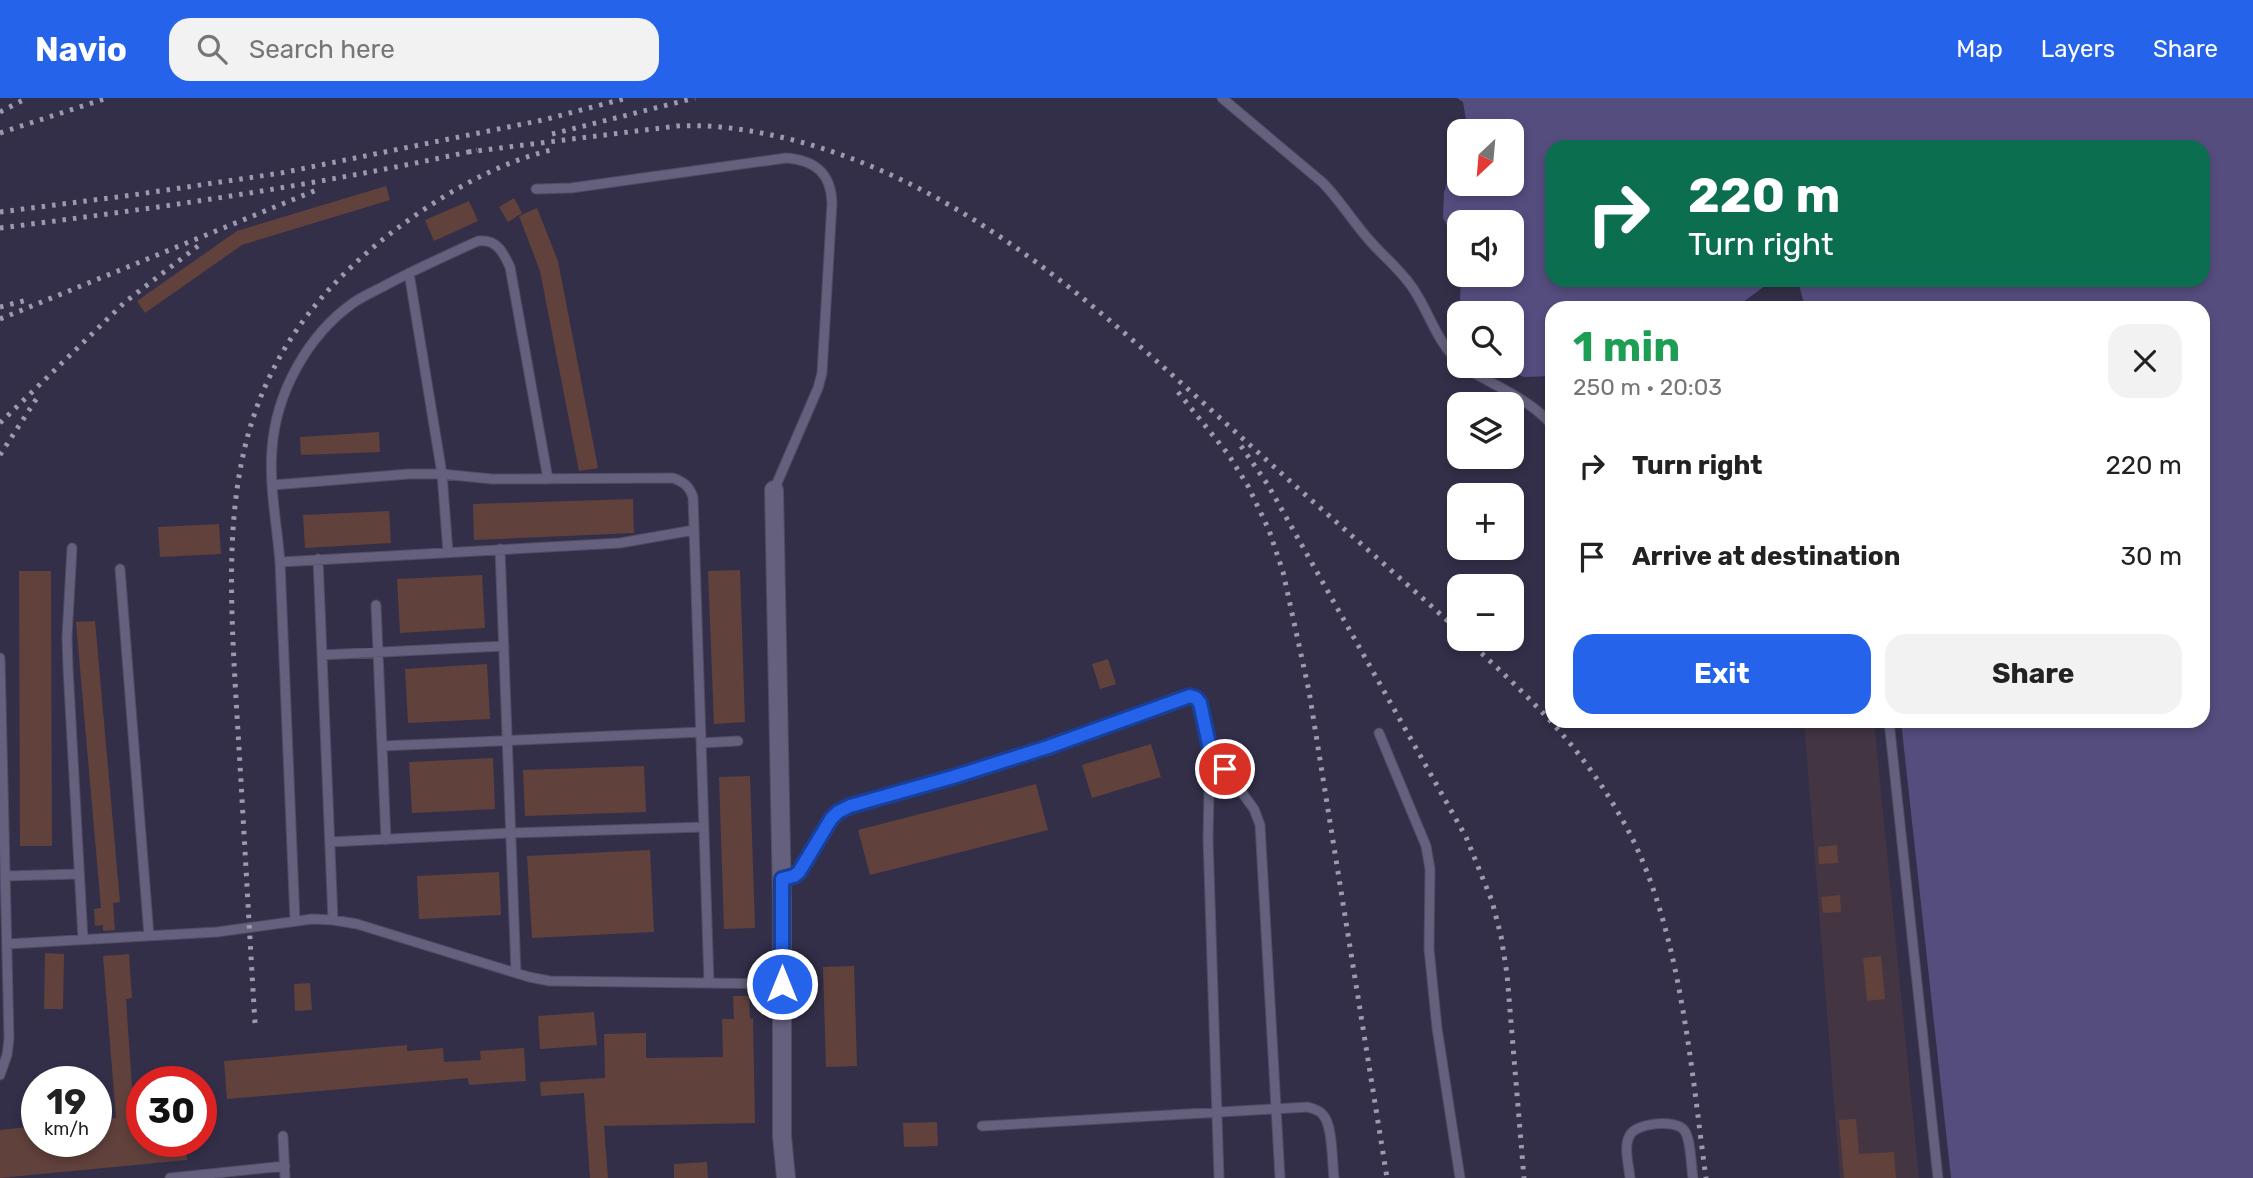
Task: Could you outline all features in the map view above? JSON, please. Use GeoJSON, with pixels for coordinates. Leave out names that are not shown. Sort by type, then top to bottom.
{"type":"FeatureCollection","features":[{"type":"Feature","properties":{"kind":"street"},"geometry":{"type":"LineString","coordinates":[[774,490],[782,879],[782,1136],[786,1178]]}},
{"type":"Feature","properties":{"kind":"lane"},"geometry":{"type":"LineString","coordinates":[[1222,98],[1335,196],[1372,244],[1403,274],[1416,292],[1439,340],[1447,349]]}},
{"type":"Feature","properties":{"kind":"lane"},"geometry":{"type":"LineString","coordinates":[[536,189],[571,188],[786,158],[806,161],[829,180],[832,203],[822,373],[774,490]]}},
{"type":"Feature","properties":{"kind":"lane"},"geometry":{"type":"LineString","coordinates":[[295,921],[280,562],[272,449],[278,412],[295,371],[308,350],[337,316],[355,302],[409,273],[478,241],[487,240],[503,252],[510,267],[548,479]]}},
{"type":"Feature","properties":{"kind":"lane"},"geometry":{"type":"LineString","coordinates":[[409,273],[442,474],[448,552]]}},
{"type":"Feature","properties":{"kind":"lane"},"geometry":{"type":"LineString","coordinates":[[1483,378],[1545,417]]}},
{"type":"Feature","properties":{"kind":"lane"},"geometry":{"type":"LineString","coordinates":[[273,485],[409,474],[442,474],[548,479],[673,478],[690,488],[693,497],[709,983]]}},
{"type":"Feature","properties":{"kind":"lane"},"geometry":{"type":"LineString","coordinates":[[280,562],[620,543],[694,530]]}},
{"type":"Feature","properties":{"kind":"lane"},"geometry":{"type":"LineString","coordinates":[[72,548],[67,638],[83,939]]}},
{"type":"Feature","properties":{"kind":"lane"},"geometry":{"type":"LineString","coordinates":[[500,549],[516,973]]}},
{"type":"Feature","properties":{"kind":"lane"},"geometry":{"type":"LineString","coordinates":[[318,559],[333,920]]}},
{"type":"Feature","properties":{"kind":"lane"},"geometry":{"type":"LineString","coordinates":[[120,569],[149,936]]}},
{"type":"Feature","properties":{"kind":"lane"},"geometry":{"type":"LineString","coordinates":[[376,605],[386,840]]}},
{"type":"Feature","properties":{"kind":"lane"},"geometry":{"type":"LineString","coordinates":[[322,655],[504,646]]}},
{"type":"Feature","properties":{"kind":"lane"},"geometry":{"type":"LineString","coordinates":[[0,658],[9,1039],[0,1075]]}},
{"type":"Feature","properties":{"kind":"lane"},"geometry":{"type":"LineString","coordinates":[[782,879],[799,872],[831,819],[850,806],[1048,747],[1185,697],[1196,698],[1200,703],[1210,749],[1208,838],[1219,1178]]}},
{"type":"Feature","properties":{"kind":"lane"},"geometry":{"type":"LineString","coordinates":[[1890,728],[1938,1178]]}},
{"type":"Feature","properties":{"kind":"lane"},"geometry":{"type":"LineString","coordinates":[[382,746],[701,732]]}},
{"type":"Feature","properties":{"kind":"lane"},"geometry":{"type":"LineString","coordinates":[[1379,733],[1426,846],[1430,869],[1429,949],[1437,1028],[1460,1178]]}},
{"type":"Feature","properties":{"kind":"lane"},"geometry":{"type":"LineString","coordinates":[[701,743],[738,741]]}},
{"type":"Feature","properties":{"kind":"lane"},"geometry":{"type":"LineString","coordinates":[[1210,749],[1254,809],[1260,825],[1280,1178]]}},
{"type":"Feature","properties":{"kind":"lane"},"geometry":{"type":"LineString","coordinates":[[330,842],[704,827]]}},
{"type":"Feature","properties":{"kind":"lane"},"geometry":{"type":"LineString","coordinates":[[5,876],[79,874]]}},
{"type":"Feature","properties":{"kind":"lane"},"geometry":{"type":"LineString","coordinates":[[7,944],[228,931],[312,919],[333,920],[357,924],[550,981],[782,984]]}},
{"type":"Feature","properties":{"kind":"lane"},"geometry":{"type":"LineString","coordinates":[[982,1126],[1308,1107],[1324,1115],[1328,1125],[1334,1178]]}},
{"type":"Feature","properties":{"kind":"lane"},"geometry":{"type":"LineString","coordinates":[[1630,1178],[1627,1145],[1629,1136],[1640,1127],[1669,1123],[1678,1125],[1687,1135],[1693,1178]]}},
{"type":"Feature","properties":{"kind":"lane"},"geometry":{"type":"LineString","coordinates":[[283,1136],[285,1178]]}},
{"type":"Feature","properties":{"kind":"lane"},"geometry":{"type":"LineString","coordinates":[[170,1178],[285,1166]]}},
{"type":"Feature","properties":{"kind":"shaded area"},"geometry":{"type":"Polygon","coordinates":[[[1457,98],[2253,98],[2253,1178],[1951,1178],[1902,728],[2210,728],[2210,301],[1803,301],[1800,287],[2210,287],[2210,140],[1545,140],[1545,287],[1764,287],[1744,301],[1545,301],[1545,376],[1524,377],[1524,301],[1460,300],[1461,287],[1524,287],[1524,210],[1447,210],[1447,225],[1443,218],[1447,183],[1447,196],[1524,196],[1524,119],[1466,119],[1463,102],[1457,98]]]}},
{"type":"Feature","properties":{"kind":"shaded area"},"geometry":{"type":"Polygon","coordinates":[[[1805,728],[1875,728],[1919,1178],[1840,1178],[1805,728]]]}},
{"type":"Feature","properties":{"kind":"building"},"geometry":{"type":"Polygon","coordinates":[[[386,186],[390,200],[242,245],[145,313],[137,301],[237,231],[386,186]]]}},
{"type":"Feature","properties":{"kind":"building"},"geometry":{"type":"Polygon","coordinates":[[[514,198],[522,213],[508,222],[499,207],[514,198]]]}},
{"type":"Feature","properties":{"kind":"building"},"geometry":{"type":"Polygon","coordinates":[[[469,201],[478,221],[434,241],[425,220],[469,201]]]}},
{"type":"Feature","properties":{"kind":"building"},"geometry":{"type":"Polygon","coordinates":[[[537,208],[558,261],[598,468],[579,471],[540,271],[519,216],[537,208]]]}},
{"type":"Feature","properties":{"kind":"building"},"geometry":{"type":"Polygon","coordinates":[[[379,432],[380,452],[301,455],[300,437],[379,432]]]}},
{"type":"Feature","properties":{"kind":"building"},"geometry":{"type":"Polygon","coordinates":[[[633,499],[634,533],[474,540],[473,504],[633,499]]]}},
{"type":"Feature","properties":{"kind":"building"},"geometry":{"type":"Polygon","coordinates":[[[389,511],[391,543],[305,548],[303,515],[389,511]]]}},
{"type":"Feature","properties":{"kind":"building"},"geometry":{"type":"Polygon","coordinates":[[[219,524],[221,554],[160,557],[158,527],[219,524]]]}},
{"type":"Feature","properties":{"kind":"building"},"geometry":{"type":"Polygon","coordinates":[[[740,570],[745,722],[714,724],[708,571],[740,570]]]}},
{"type":"Feature","properties":{"kind":"building"},"geometry":{"type":"Polygon","coordinates":[[[19,571],[51,571],[52,846],[20,846],[19,571]]]}},
{"type":"Feature","properties":{"kind":"building"},"geometry":{"type":"Polygon","coordinates":[[[482,575],[485,628],[400,633],[397,579],[482,575]]]}},
{"type":"Feature","properties":{"kind":"building"},"geometry":{"type":"Polygon","coordinates":[[[95,621],[120,902],[113,903],[115,930],[103,931],[103,925],[95,926],[94,909],[101,908],[76,622],[95,621]]]}},
{"type":"Feature","properties":{"kind":"building"},"geometry":{"type":"Polygon","coordinates":[[[1108,659],[1116,684],[1100,689],[1092,664],[1108,659]]]}},
{"type":"Feature","properties":{"kind":"building"},"geometry":{"type":"Polygon","coordinates":[[[487,664],[490,719],[408,723],[405,669],[487,664]]]}},
{"type":"Feature","properties":{"kind":"building"},"geometry":{"type":"Polygon","coordinates":[[[1151,744],[1161,777],[1092,798],[1082,765],[1151,744]]]}},
{"type":"Feature","properties":{"kind":"building"},"geometry":{"type":"Polygon","coordinates":[[[493,758],[495,809],[412,813],[409,762],[493,758]]]}},
{"type":"Feature","properties":{"kind":"building"},"geometry":{"type":"Polygon","coordinates":[[[644,766],[646,812],[525,816],[523,770],[644,766]]]}},
{"type":"Feature","properties":{"kind":"building"},"geometry":{"type":"Polygon","coordinates":[[[750,776],[755,928],[724,929],[719,777],[750,776]]]}},
{"type":"Feature","properties":{"kind":"building"},"geometry":{"type":"Polygon","coordinates":[[[1036,784],[1048,830],[870,875],[858,830],[1036,784]]]}},
{"type":"Feature","properties":{"kind":"building"},"geometry":{"type":"Polygon","coordinates":[[[1837,845],[1838,863],[1819,864],[1818,847],[1837,845]]]}},
{"type":"Feature","properties":{"kind":"building"},"geometry":{"type":"Polygon","coordinates":[[[650,850],[654,932],[532,938],[527,856],[650,850]]]}},
{"type":"Feature","properties":{"kind":"building"},"geometry":{"type":"Polygon","coordinates":[[[499,872],[501,915],[419,919],[417,876],[499,872]]]}},
{"type":"Feature","properties":{"kind":"building"},"geometry":{"type":"Polygon","coordinates":[[[1840,895],[1841,912],[1823,913],[1821,897],[1840,895]]]}},
{"type":"Feature","properties":{"kind":"building"},"geometry":{"type":"Polygon","coordinates":[[[45,953],[64,954],[63,1009],[44,1009],[45,953]]]}},
{"type":"Feature","properties":{"kind":"building"},"geometry":{"type":"Polygon","coordinates":[[[129,954],[132,998],[126,999],[131,1066],[126,1066],[126,1157],[187,1157],[187,1160],[0,1178],[0,1130],[21,1128],[21,1157],[112,1157],[112,1118],[116,1118],[103,956],[129,954]]]}},
{"type":"Feature","properties":{"kind":"building"},"geometry":{"type":"Polygon","coordinates":[[[1881,956],[1885,999],[1867,1001],[1863,958],[1881,956]]]}},
{"type":"Feature","properties":{"kind":"building"},"geometry":{"type":"Polygon","coordinates":[[[854,966],[857,1066],[826,1067],[823,967],[854,966]]]}},
{"type":"Feature","properties":{"kind":"building"},"geometry":{"type":"Polygon","coordinates":[[[310,983],[312,1010],[295,1011],[294,984],[310,983]]]}},
{"type":"Feature","properties":{"kind":"building"},"geometry":{"type":"Polygon","coordinates":[[[733,996],[749,996],[750,1019],[753,1018],[755,1123],[604,1126],[608,1178],[590,1178],[584,1093],[541,1096],[540,1082],[605,1078],[604,1034],[646,1033],[646,1058],[723,1057],[722,1019],[734,1019],[733,996]]]}},
{"type":"Feature","properties":{"kind":"building"},"geometry":{"type":"Polygon","coordinates":[[[594,1012],[597,1045],[540,1049],[538,1016],[594,1012]]]}},
{"type":"Feature","properties":{"kind":"building"},"geometry":{"type":"Polygon","coordinates":[[[407,1045],[407,1051],[443,1048],[444,1062],[481,1060],[480,1051],[524,1048],[526,1081],[469,1085],[468,1078],[227,1099],[224,1061],[407,1045]]]}},
{"type":"Feature","properties":{"kind":"building"},"geometry":{"type":"Polygon","coordinates":[[[1856,1119],[1859,1154],[1894,1152],[1896,1178],[1844,1178],[1839,1120],[1856,1119]]]}},
{"type":"Feature","properties":{"kind":"building"},"geometry":{"type":"Polygon","coordinates":[[[937,1122],[938,1146],[904,1147],[903,1123],[937,1122]]]}},
{"type":"Feature","properties":{"kind":"building"},"geometry":{"type":"Polygon","coordinates":[[[707,1162],[708,1178],[674,1178],[674,1164],[707,1162]]]}},
{"type":"Feature","properties":{"kind":"railway"},"geometry":{"type":"LineString","coordinates":[[0,112],[27,98]]}},
{"type":"Feature","properties":{"kind":"railway"},"geometry":{"type":"LineString","coordinates":[[0,133],[107,98]]}},
{"type":"Feature","properties":{"kind":"railway"},"geometry":{"type":"LineString","coordinates":[[0,212],[281,173],[543,120],[627,98]]}},
{"type":"Feature","properties":{"kind":"railway"},"geometry":{"type":"LineString","coordinates":[[552,134],[695,98]]}},
{"type":"Feature","properties":{"kind":"railway"},"geometry":{"type":"LineString","coordinates":[[468,152],[677,126],[723,127],[797,141],[863,163],[925,192],[984,226],[1095,308],[1447,620]]}},
{"type":"Feature","properties":{"kind":"railway"},"geometry":{"type":"LineString","coordinates":[[255,1023],[232,587],[234,521],[242,458],[260,398],[289,341],[332,286],[391,233],[469,182],[511,163],[555,149]]}},
{"type":"Feature","properties":{"kind":"railway"},"geometry":{"type":"LineString","coordinates":[[0,228],[239,195],[477,150]]}},
{"type":"Feature","properties":{"kind":"railway"},"geometry":{"type":"LineString","coordinates":[[0,319],[319,189]]}},
{"type":"Feature","properties":{"kind":"railway"},"geometry":{"type":"LineString","coordinates":[[0,423],[125,302],[198,246]]}},
{"type":"Feature","properties":{"kind":"railway"},"geometry":{"type":"LineString","coordinates":[[0,307],[27,300]]}},
{"type":"Feature","properties":{"kind":"railway"},"geometry":{"type":"LineString","coordinates":[[1178,392],[1228,454],[1248,486],[1269,530],[1283,572],[1309,691],[1387,1178]]}},
{"type":"Feature","properties":{"kind":"railway"},"geometry":{"type":"LineString","coordinates":[[0,455],[37,398]]}},
{"type":"Feature","properties":{"kind":"railway"},"geometry":{"type":"LineString","coordinates":[[1241,446],[1268,485],[1466,837],[1492,901],[1507,974],[1524,1178]]}},
{"type":"Feature","properties":{"kind":"railway"},"geometry":{"type":"LineString","coordinates":[[1479,651],[1545,715]]}},
{"type":"Feature","properties":{"kind":"railway"},"geometry":{"type":"LineString","coordinates":[[1557,728],[1586,764],[1619,814],[1640,854],[1656,898],[1669,943],[1688,1039],[1706,1178]]}},
{"type":"Feature","properties":{"kind":"route"},"geometry":{"type":"LineString","coordinates":[[782,984],[782,879],[799,872],[831,819],[850,806],[1077,738],[1190,696],[1200,703],[1210,749],[1225,769]]}}]}
